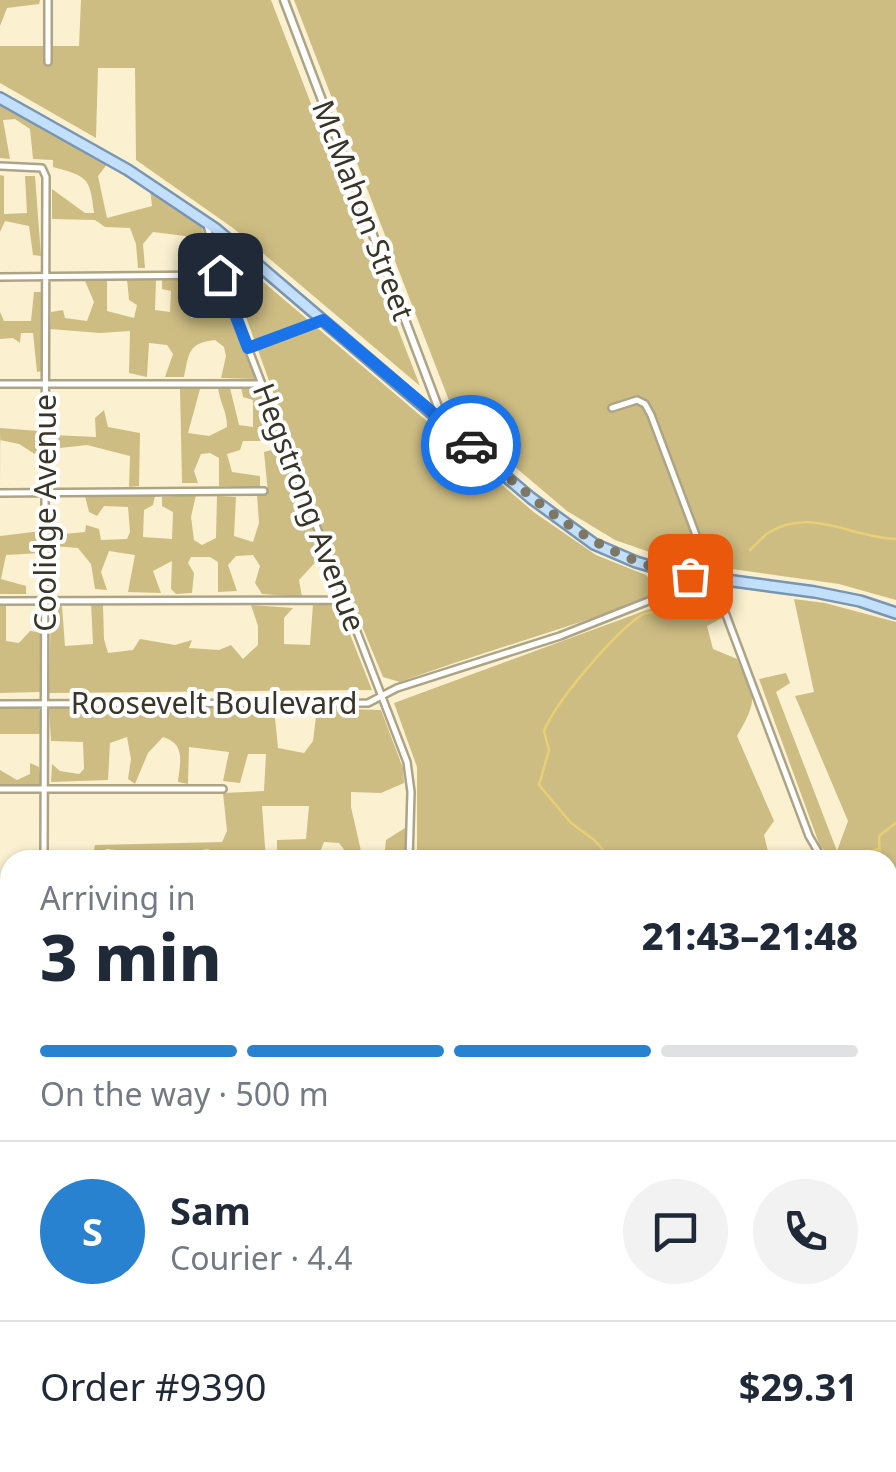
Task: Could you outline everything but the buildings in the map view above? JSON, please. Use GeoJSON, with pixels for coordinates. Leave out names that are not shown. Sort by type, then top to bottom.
{"type":"FeatureCollection","features":[{"type":"Feature","properties":{"kind":"main road"},"geometry":{"type":"LineString","coordinates":[[0,98],[128,170],[207,223],[531,498],[594,544],[649,566],[710,579],[815,592],[896,613]]}},
{"type":"Feature","properties":{"kind":"street"},"geometry":{"type":"LineString","coordinates":[[48,0],[48,62]]}},
{"type":"Feature","properties":{"kind":"street","name":"McMahon Street"},"geometry":{"type":"LineString","coordinates":[[284,0],[443,420]]}},
{"type":"Feature","properties":{"kind":"street","name":"Coolidge Avenue"},"geometry":{"type":"LineString","coordinates":[[0,166],[42,168],[46,178],[44,850]]}},
{"type":"Feature","properties":{"kind":"street","name":"Hegstrong Avenue"},"geometry":{"type":"LineString","coordinates":[[207,223],[220,275],[407,762],[411,792],[409,850]]}},
{"type":"Feature","properties":{"kind":"street"},"geometry":{"type":"LineString","coordinates":[[0,277],[220,275]]}},
{"type":"Feature","properties":{"kind":"street"},"geometry":{"type":"LineString","coordinates":[[248,348],[323,320]]}},
{"type":"Feature","properties":{"kind":"street"},"geometry":{"type":"LineString","coordinates":[[0,384],[262,384]]}},
{"type":"Feature","properties":{"kind":"street"},"geometry":{"type":"LineString","coordinates":[[612,408],[634,400],[648,409],[817,850]]}},
{"type":"Feature","properties":{"kind":"street"},"geometry":{"type":"LineString","coordinates":[[0,493],[264,491]]}},
{"type":"Feature","properties":{"kind":"street","name":"Roosevelt Boulevard"},"geometry":{"type":"LineString","coordinates":[[0,704],[362,704],[710,579]]}},
{"type":"Feature","properties":{"kind":"street"},"geometry":{"type":"LineString","coordinates":[[0,601],[345,600]]}},
{"type":"Feature","properties":{"kind":"street"},"geometry":{"type":"LineString","coordinates":[[0,789],[223,789]]}},
{"type":"Feature","properties":{"kind":"shaded area"},"geometry":{"type":"Polygon","coordinates":[[[0,0],[40,0],[39,4],[7,8],[0,26],[0,0]]]}},
{"type":"Feature","properties":{"kind":"shaded area"},"geometry":{"type":"Polygon","coordinates":[[[81,0],[271,0],[420,386],[233,228],[136,160],[135,68],[98,68],[96,138],[0,83],[0,46],[79,46],[81,0]]]}},
{"type":"Feature","properties":{"kind":"shaded area"},"geometry":{"type":"Polygon","coordinates":[[[294,0],[896,0],[896,600],[839,584],[675,561],[615,540],[567,511],[455,416],[294,0]]]}},
{"type":"Feature","properties":{"kind":"shaded area"},"geometry":{"type":"Polygon","coordinates":[[[0,102],[108,163],[98,176],[107,218],[152,206],[150,189],[200,222],[215,269],[178,268],[179,261],[199,258],[196,241],[185,236],[153,232],[143,244],[145,268],[138,268],[130,228],[105,227],[95,220],[52,219],[52,189],[85,213],[94,213],[88,185],[80,176],[53,167],[53,160],[33,159],[30,129],[15,119],[3,120],[10,159],[0,158],[0,102]]]}},
{"type":"Feature","properties":{"kind":"shaded area"},"geometry":{"type":"Polygon","coordinates":[[[0,175],[4,176],[4,214],[27,213],[25,176],[35,176],[41,256],[33,255],[29,226],[5,221],[0,232],[0,175]]]}},
{"type":"Feature","properties":{"kind":"shaded area"},"geometry":{"type":"Polygon","coordinates":[[[220,245],[535,513],[596,555],[646,575],[661,590],[619,609],[400,682],[383,677],[328,544],[220,245]]]}},
{"type":"Feature","properties":{"kind":"shaded area"},"geometry":{"type":"Polygon","coordinates":[[[219,276],[256,379],[221,378],[226,356],[224,347],[215,340],[199,344],[191,351],[184,377],[165,377],[173,354],[167,345],[149,343],[147,377],[129,373],[130,331],[50,329],[51,312],[63,310],[65,318],[87,321],[94,302],[85,281],[107,280],[107,311],[134,318],[137,305],[129,300],[127,279],[156,280],[155,310],[170,312],[171,291],[162,289],[162,280],[189,279],[191,318],[212,317],[215,298],[206,281],[219,276]]]}},
{"type":"Feature","properties":{"kind":"shaded area"},"geometry":{"type":"Polygon","coordinates":[[[34,292],[42,292],[42,371],[37,372],[33,333],[21,333],[20,343],[13,338],[0,339],[0,312],[4,321],[31,321],[34,292]]]}},
{"type":"Feature","properties":{"kind":"shaded area"},"geometry":{"type":"Polygon","coordinates":[[[241,387],[260,391],[273,418],[269,428],[278,434],[270,441],[243,441],[240,450],[227,454],[232,472],[260,476],[260,487],[219,486],[219,458],[210,453],[201,454],[194,471],[198,483],[182,483],[180,388],[200,389],[188,433],[209,436],[227,427],[218,388],[230,388],[239,425],[253,427],[253,400],[243,397],[241,387]]]}},
{"type":"Feature","properties":{"kind":"shaded area"},"geometry":{"type":"Polygon","coordinates":[[[104,410],[108,427],[140,433],[139,486],[129,487],[130,456],[87,445],[51,449],[51,435],[96,437],[95,418],[104,410]]]}},
{"type":"Feature","properties":{"kind":"shaded area"},"geometry":{"type":"Polygon","coordinates":[[[0,428],[39,431],[41,458],[19,444],[0,440],[0,428]]]}},
{"type":"Feature","properties":{"kind":"shaded area"},"geometry":{"type":"Polygon","coordinates":[[[283,447],[323,554],[299,580],[302,597],[262,594],[255,583],[260,566],[253,555],[236,556],[228,565],[237,591],[218,592],[218,562],[210,557],[191,557],[188,563],[194,573],[192,593],[176,594],[171,589],[172,561],[153,571],[161,593],[128,592],[135,555],[109,551],[101,572],[107,590],[95,589],[91,564],[78,548],[53,546],[52,510],[58,511],[58,523],[64,534],[85,532],[86,525],[99,529],[101,540],[127,539],[128,507],[104,506],[97,516],[89,512],[85,496],[155,496],[153,505],[144,510],[143,537],[172,539],[173,512],[162,506],[162,497],[196,495],[191,517],[194,540],[202,545],[216,538],[217,496],[236,497],[234,536],[253,542],[259,523],[257,495],[268,493],[264,452],[283,447]]]}},
{"type":"Feature","properties":{"kind":"shaded area"},"geometry":{"type":"Polygon","coordinates":[[[41,531],[41,553],[6,555],[1,579],[26,586],[26,594],[0,594],[0,536],[41,531]]]}},
{"type":"Feature","properties":{"kind":"shaded area"},"geometry":{"type":"Polygon","coordinates":[[[701,590],[716,603],[722,618],[707,626],[713,649],[737,659],[751,690],[749,713],[737,736],[774,821],[764,835],[768,850],[417,850],[417,767],[394,703],[701,590]]]}},
{"type":"Feature","properties":{"kind":"shaded area"},"geometry":{"type":"Polygon","coordinates":[[[794,599],[896,622],[896,850],[837,850],[848,821],[795,696],[814,692],[794,599]]]}},
{"type":"Feature","properties":{"kind":"shaded area"},"geometry":{"type":"Polygon","coordinates":[[[91,603],[103,605],[108,653],[133,650],[140,639],[175,645],[192,640],[189,648],[219,650],[231,645],[243,659],[258,645],[258,626],[251,605],[293,608],[284,618],[284,644],[310,645],[313,604],[338,604],[372,690],[49,693],[51,604],[62,606],[65,646],[93,644],[91,603]]]}},
{"type":"Feature","properties":{"kind":"shaded area"},"geometry":{"type":"Polygon","coordinates":[[[6,605],[6,641],[19,643],[30,631],[40,632],[40,692],[0,693],[0,606],[6,605]]]}},
{"type":"Feature","properties":{"kind":"shaded area"},"geometry":{"type":"Polygon","coordinates":[[[786,673],[790,683],[776,692],[837,850],[820,846],[759,679],[786,673]]]}},
{"type":"Feature","properties":{"kind":"shaded area"},"geometry":{"type":"Polygon","coordinates":[[[0,708],[38,708],[42,715],[40,734],[0,734],[0,708]]]}},
{"type":"Feature","properties":{"kind":"shaded area"},"geometry":{"type":"Polygon","coordinates":[[[49,708],[274,708],[278,748],[304,753],[313,741],[317,708],[381,710],[403,768],[404,783],[381,793],[351,792],[361,850],[344,850],[339,843],[324,842],[321,850],[277,850],[277,840],[306,839],[309,806],[262,806],[265,850],[94,850],[95,845],[222,842],[227,831],[223,793],[264,791],[266,754],[248,754],[240,783],[223,781],[229,752],[189,747],[188,784],[178,782],[178,749],[163,737],[148,753],[135,784],[128,779],[131,759],[127,737],[110,743],[108,780],[51,782],[52,764],[60,771],[79,774],[84,769],[83,742],[51,741],[49,708]]]}},
{"type":"Feature","properties":{"kind":"shaded area"},"geometry":{"type":"Polygon","coordinates":[[[30,763],[39,767],[41,784],[0,785],[0,770],[17,780],[30,774],[30,763]]]}},
{"type":"Feature","properties":{"kind":"shaded area"},"geometry":{"type":"Polygon","coordinates":[[[405,828],[406,850],[385,850],[386,840],[405,828]]]}},
{"type":"Feature","properties":{"kind":"waterway"},"geometry":{"type":"LineString","coordinates":[[750,550],[768,533],[800,522],[896,539]]}},
{"type":"Feature","properties":{"kind":"waterway"},"geometry":{"type":"LineString","coordinates":[[603,850],[571,823],[539,785],[549,750],[544,731],[573,686],[629,625],[643,614],[666,610],[702,587]]}},
{"type":"Feature","properties":{"kind":"waterway"},"geometry":{"type":"LineString","coordinates":[[880,850],[879,836],[896,823]]}},
{"type":"Feature","properties":{"kind":"way so far"},"geometry":{"type":"LineString","coordinates":[[471,445],[570,529],[594,544],[636,562],[690,576]]}},
{"type":"Feature","properties":{"kind":"route"},"geometry":{"type":"LineString","coordinates":[[220,275],[248,348],[323,320],[471,445]]}}]}
